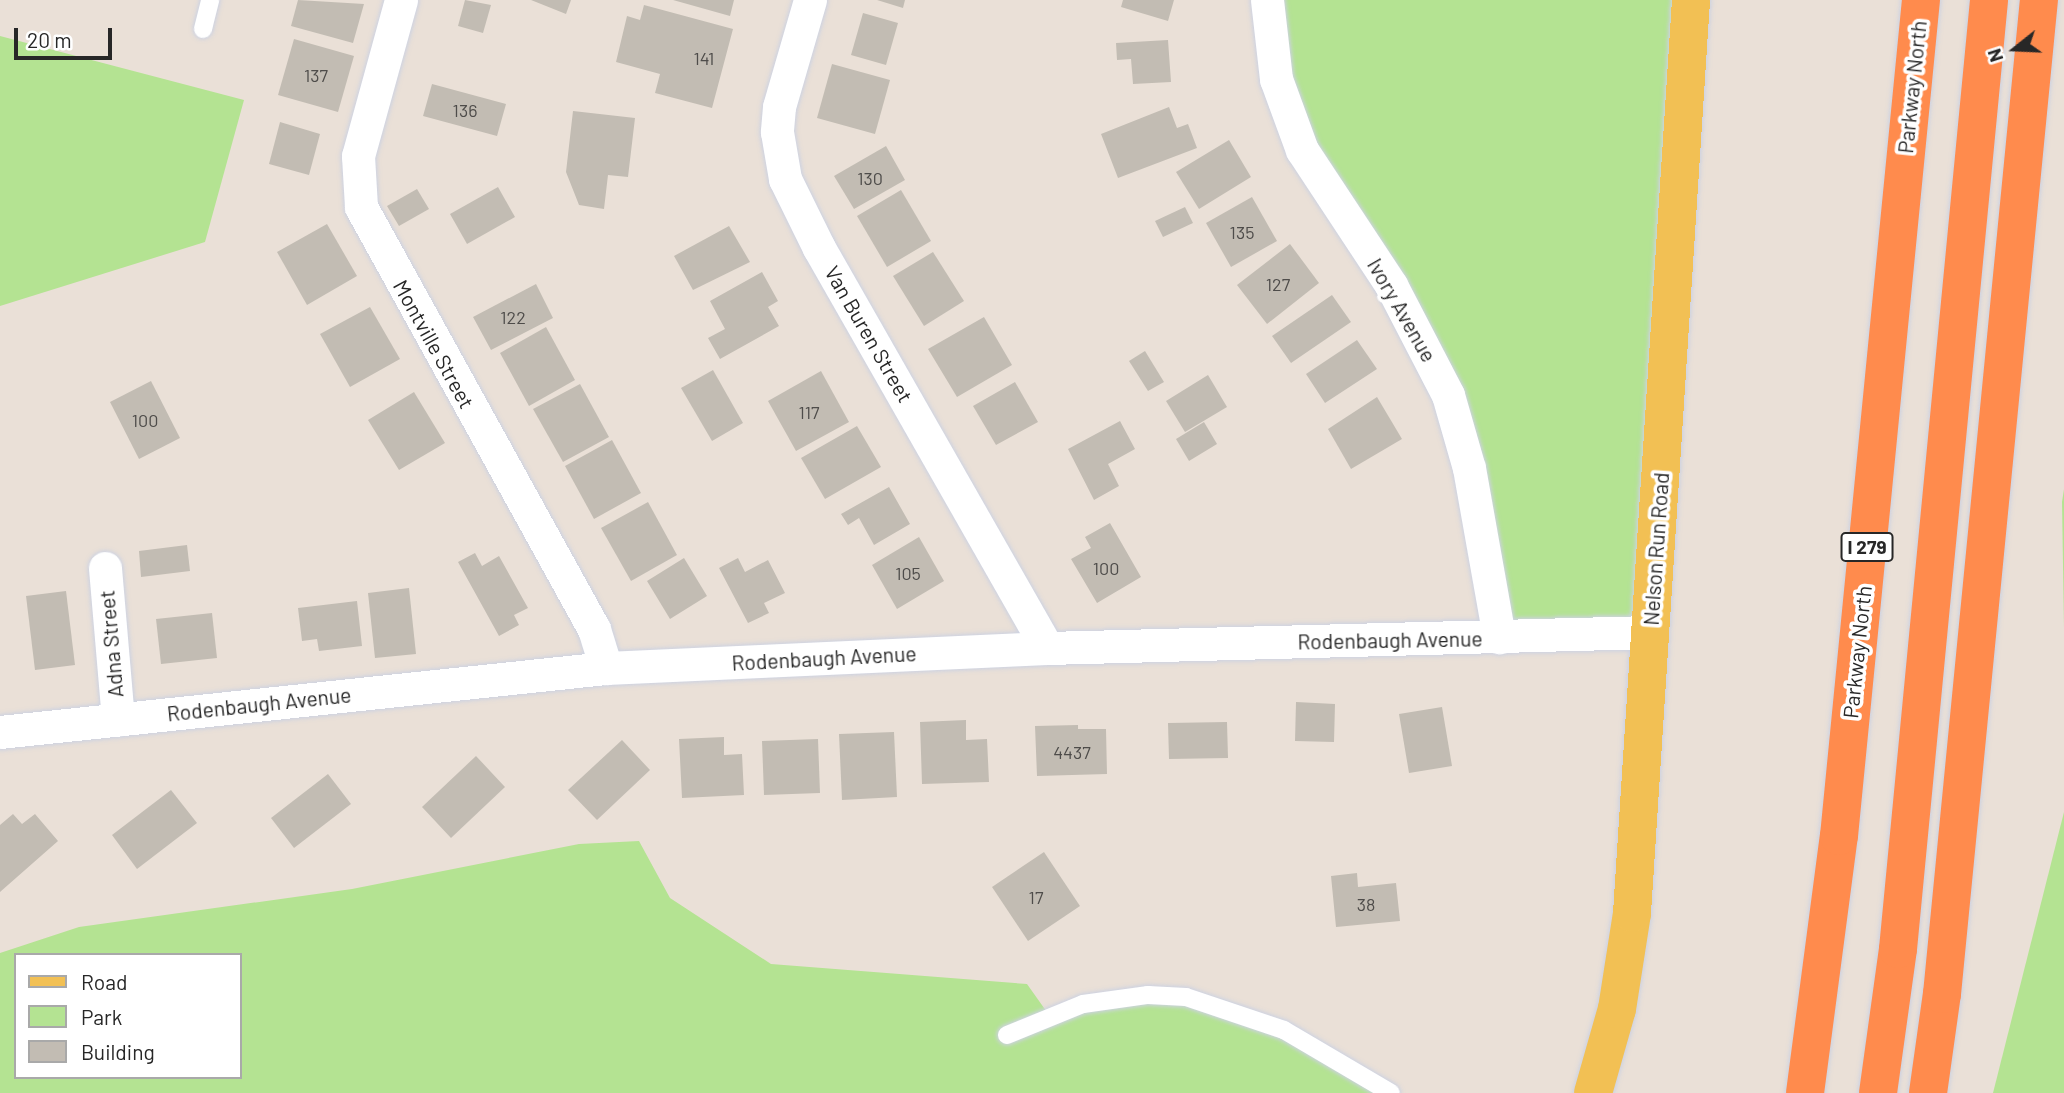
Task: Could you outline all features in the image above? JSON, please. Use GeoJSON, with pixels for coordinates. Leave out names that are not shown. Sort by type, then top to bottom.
{"type":"FeatureCollection","features":[{"type":"Feature","properties":{"kind":"highway","name":"Parkway North"},"geometry":{"type":"LineString","coordinates":[[1805,1093],[1839,836],[1921,0]]}},
{"type":"Feature","properties":{"kind":"highway"},"geometry":{"type":"LineString","coordinates":[[1878,1093],[1901,922],[1989,0]]}},
{"type":"Feature","properties":{"kind":"highway"},"geometry":{"type":"LineString","coordinates":[[1928,1093],[1945,967],[2039,0]]}},
{"type":"Feature","properties":{"kind":"main road","name":"Nelson Run Road"},"geometry":{"type":"LineString","coordinates":[[1593,1093],[1617,1009],[1627,949],[1651,632],[1691,0]]}},
{"type":"Feature","properties":{"kind":"street","name":"Montville Street"},"geometry":{"type":"LineString","coordinates":[[401,0],[358,156],[361,206],[594,629],[606,668]]}},
{"type":"Feature","properties":{"kind":"street","name":"Van Buren Street"},"geometry":{"type":"LineString","coordinates":[[810,0],[779,107],[777,132],[785,179],[820,248],[1046,648]]}},
{"type":"Feature","properties":{"kind":"street","name":"Ivory Avenue"},"geometry":{"type":"LineString","coordinates":[[1267,0],[1276,79],[1303,150],[1391,285],[1448,395],[1469,468],[1499,637]]}},
{"type":"Feature","properties":{"kind":"street","name":"Adna Street"},"geometry":{"type":"LineString","coordinates":[[105,568],[118,719]]}},
{"type":"Feature","properties":{"kind":"street","name":"Rodenbaugh Avenue"},"geometry":{"type":"LineString","coordinates":[[0,732],[606,668],[1046,648],[1651,632]]}},
{"type":"Feature","properties":{"kind":"lane"},"geometry":{"type":"LineString","coordinates":[[203,29],[210,0]]}},
{"type":"Feature","properties":{"kind":"lane"},"geometry":{"type":"LineString","coordinates":[[1007,1035],[1083,1004],[1148,995],[1186,997],[1284,1030],[1391,1093]]}},
{"type":"Feature","properties":{"kind":"green space"},"geometry":{"type":"Polygon","coordinates":[[[1267,0],[1691,0],[1651,632],[1499,637],[1469,468],[1320,180],[1267,0]]]}},
{"type":"Feature","properties":{"kind":"green space"},"geometry":{"type":"Polygon","coordinates":[[[0,36],[244,100],[205,242],[0,306],[0,36]]]}},
{"type":"Feature","properties":{"kind":"green space"},"geometry":{"type":"Polygon","coordinates":[[[2064,489],[2064,628],[2062,502],[2064,489]]]}},
{"type":"Feature","properties":{"kind":"green space"},"geometry":{"type":"Polygon","coordinates":[[[2064,812],[2064,1093],[1993,1093],[2064,812]]]}},
{"type":"Feature","properties":{"kind":"green space"},"geometry":{"type":"Polygon","coordinates":[[[639,841],[670,898],[771,964],[1027,984],[1049,1015],[1148,995],[1241,1013],[1391,1093],[0,1093],[0,953],[79,927],[352,889],[579,844],[639,841]]]}},
{"type":"Feature","properties":{"kind":"building"},"geometry":{"type":"Polygon","coordinates":[[[298,0],[364,4],[353,43],[291,26],[298,0]]]}},
{"type":"Feature","properties":{"kind":"building"},"geometry":{"type":"Polygon","coordinates":[[[465,0],[491,5],[483,33],[458,26],[465,0]]]}},
{"type":"Feature","properties":{"kind":"building"},"geometry":{"type":"Polygon","coordinates":[[[531,0],[571,0],[566,14],[531,0]]]}},
{"type":"Feature","properties":{"kind":"building"},"geometry":{"type":"Polygon","coordinates":[[[673,0],[734,0],[730,16],[673,0]]]}},
{"type":"Feature","properties":{"kind":"building"},"geometry":{"type":"Polygon","coordinates":[[[877,0],[905,0],[903,8],[877,0]]]}},
{"type":"Feature","properties":{"kind":"building"},"geometry":{"type":"Polygon","coordinates":[[[1123,0],[1174,0],[1168,21],[1121,7],[1123,0]]]}},
{"type":"Feature","properties":{"kind":"building"},"geometry":{"type":"Polygon","coordinates":[[[644,5],[733,29],[712,108],[655,93],[660,74],[616,62],[627,16],[640,20],[644,5]]]}},
{"type":"Feature","properties":{"kind":"building"},"geometry":{"type":"Polygon","coordinates":[[[863,13],[898,23],[886,65],[851,55],[863,13]]]}},
{"type":"Feature","properties":{"kind":"building"},"geometry":{"type":"Polygon","coordinates":[[[294,39],[354,56],[338,112],[278,95],[294,39]]]}},
{"type":"Feature","properties":{"kind":"building"},"geometry":{"type":"Polygon","coordinates":[[[1168,40],[1171,82],[1133,84],[1131,59],[1117,60],[1116,43],[1168,40]]]}},
{"type":"Feature","properties":{"kind":"building"},"geometry":{"type":"Polygon","coordinates":[[[832,64],[890,80],[875,134],[817,118],[832,64]]]}},
{"type":"Feature","properties":{"kind":"building"},"geometry":{"type":"Polygon","coordinates":[[[432,84],[506,104],[497,136],[423,116],[432,84]]]}},
{"type":"Feature","properties":{"kind":"building"},"geometry":{"type":"Polygon","coordinates":[[[1169,107],[1177,128],[1188,124],[1197,148],[1118,178],[1101,134],[1169,107]]]}},
{"type":"Feature","properties":{"kind":"building"},"geometry":{"type":"Polygon","coordinates":[[[573,111],[635,118],[628,177],[608,175],[604,209],[579,205],[566,172],[573,111]]]}},
{"type":"Feature","properties":{"kind":"building"},"geometry":{"type":"Polygon","coordinates":[[[280,122],[320,134],[309,175],[269,164],[280,122]]]}},
{"type":"Feature","properties":{"kind":"building"},"geometry":{"type":"Polygon","coordinates":[[[1229,140],[1251,177],[1199,209],[1176,172],[1229,140]]]}},
{"type":"Feature","properties":{"kind":"building"},"geometry":{"type":"Polygon","coordinates":[[[886,146],[905,180],[854,209],[834,176],[886,146]]]}},
{"type":"Feature","properties":{"kind":"building"},"geometry":{"type":"Polygon","coordinates":[[[498,187],[515,217],[467,244],[450,214],[498,187]]]}},
{"type":"Feature","properties":{"kind":"building"},"geometry":{"type":"Polygon","coordinates":[[[417,189],[429,209],[399,226],[387,206],[417,189]]]}},
{"type":"Feature","properties":{"kind":"building"},"geometry":{"type":"Polygon","coordinates":[[[901,190],[931,241],[887,267],[857,216],[901,190]]]}},
{"type":"Feature","properties":{"kind":"building"},"geometry":{"type":"Polygon","coordinates":[[[1252,197],[1277,241],[1231,267],[1206,223],[1252,197]]]}},
{"type":"Feature","properties":{"kind":"building"},"geometry":{"type":"Polygon","coordinates":[[[1185,207],[1193,223],[1163,237],[1155,221],[1185,207]]]}},
{"type":"Feature","properties":{"kind":"building"},"geometry":{"type":"Polygon","coordinates":[[[327,224],[357,276],[307,305],[277,252],[327,224]]]}},
{"type":"Feature","properties":{"kind":"building"},"geometry":{"type":"Polygon","coordinates":[[[729,226],[750,262],[693,290],[674,256],[729,226]]]}},
{"type":"Feature","properties":{"kind":"building"},"geometry":{"type":"Polygon","coordinates":[[[1290,244],[1319,283],[1267,324],[1237,285],[1290,244]]]}},
{"type":"Feature","properties":{"kind":"building"},"geometry":{"type":"Polygon","coordinates":[[[933,252],[964,301],[924,326],[893,276],[933,252]]]}},
{"type":"Feature","properties":{"kind":"building"},"geometry":{"type":"Polygon","coordinates":[[[762,272],[778,301],[768,307],[779,326],[720,359],[708,338],[725,329],[710,301],[762,272]]]}},
{"type":"Feature","properties":{"kind":"building"},"geometry":{"type":"Polygon","coordinates":[[[536,284],[553,318],[491,350],[473,317],[536,284]]]}},
{"type":"Feature","properties":{"kind":"building"},"geometry":{"type":"Polygon","coordinates":[[[1332,295],[1351,322],[1291,363],[1272,336],[1332,295]]]}},
{"type":"Feature","properties":{"kind":"building"},"geometry":{"type":"Polygon","coordinates":[[[370,307],[400,359],[350,387],[320,334],[370,307]]]}},
{"type":"Feature","properties":{"kind":"building"},"geometry":{"type":"Polygon","coordinates":[[[984,317],[1012,365],[957,397],[928,349],[984,317]]]}},
{"type":"Feature","properties":{"kind":"building"},"geometry":{"type":"Polygon","coordinates":[[[546,327],[575,380],[529,406],[500,353],[546,327]]]}},
{"type":"Feature","properties":{"kind":"building"},"geometry":{"type":"Polygon","coordinates":[[[1357,340],[1377,369],[1325,403],[1306,374],[1357,340]]]}},
{"type":"Feature","properties":{"kind":"building"},"geometry":{"type":"Polygon","coordinates":[[[1145,351],[1164,382],[1148,391],[1129,361],[1145,351]]]}},
{"type":"Feature","properties":{"kind":"building"},"geometry":{"type":"Polygon","coordinates":[[[713,370],[743,423],[712,441],[681,388],[713,370]]]}},
{"type":"Feature","properties":{"kind":"building"},"geometry":{"type":"Polygon","coordinates":[[[821,371],[849,422],[796,451],[768,401],[821,371]]]}},
{"type":"Feature","properties":{"kind":"building"},"geometry":{"type":"Polygon","coordinates":[[[1208,375],[1227,407],[1185,432],[1166,401],[1208,375]]]}},
{"type":"Feature","properties":{"kind":"building"},"geometry":{"type":"Polygon","coordinates":[[[151,381],[180,438],[139,459],[110,402],[151,381]]]}},
{"type":"Feature","properties":{"kind":"building"},"geometry":{"type":"Polygon","coordinates":[[[1015,382],[1038,422],[996,445],[973,406],[1015,382]]]}},
{"type":"Feature","properties":{"kind":"building"},"geometry":{"type":"Polygon","coordinates":[[[580,384],[609,437],[563,462],[533,409],[580,384]]]}},
{"type":"Feature","properties":{"kind":"building"},"geometry":{"type":"Polygon","coordinates":[[[414,392],[445,443],[399,470],[368,420],[414,392]]]}},
{"type":"Feature","properties":{"kind":"building"},"geometry":{"type":"Polygon","coordinates":[[[1377,397],[1402,439],[1351,469],[1328,429],[1377,397]]]}},
{"type":"Feature","properties":{"kind":"building"},"geometry":{"type":"Polygon","coordinates":[[[1120,421],[1135,449],[1108,464],[1119,486],[1094,500],[1068,449],[1120,421]]]}},
{"type":"Feature","properties":{"kind":"building"},"geometry":{"type":"Polygon","coordinates":[[[1204,422],[1217,444],[1189,461],[1176,439],[1204,422]]]}},
{"type":"Feature","properties":{"kind":"building"},"geometry":{"type":"Polygon","coordinates":[[[857,426],[881,467],[825,499],[801,458],[857,426]]]}},
{"type":"Feature","properties":{"kind":"building"},"geometry":{"type":"Polygon","coordinates":[[[612,440],[641,493],[594,519],[565,466],[612,440]]]}},
{"type":"Feature","properties":{"kind":"building"},"geometry":{"type":"Polygon","coordinates":[[[889,487],[910,524],[874,545],[859,518],[848,525],[841,514],[889,487]]]}},
{"type":"Feature","properties":{"kind":"building"},"geometry":{"type":"Polygon","coordinates":[[[648,502],[677,555],[631,581],[601,528],[648,502]]]}},
{"type":"Feature","properties":{"kind":"building"},"geometry":{"type":"Polygon","coordinates":[[[1110,523],[1141,577],[1097,603],[1071,559],[1091,548],[1085,537],[1110,523]]]}},
{"type":"Feature","properties":{"kind":"building"},"geometry":{"type":"Polygon","coordinates":[[[919,537],[944,581],[897,609],[872,565],[919,537]]]}},
{"type":"Feature","properties":{"kind":"building"},"geometry":{"type":"Polygon","coordinates":[[[187,545],[190,571],[141,577],[139,551],[187,545]]]}},
{"type":"Feature","properties":{"kind":"building"},"geometry":{"type":"Polygon","coordinates":[[[475,553],[482,566],[499,556],[528,608],[514,615],[519,625],[499,636],[458,562],[475,553]]]}},
{"type":"Feature","properties":{"kind":"building"},"geometry":{"type":"Polygon","coordinates":[[[684,558],[707,596],[670,619],[647,581],[684,558]]]}},
{"type":"Feature","properties":{"kind":"building"},"geometry":{"type":"Polygon","coordinates":[[[738,558],[745,572],[768,560],[785,593],[764,603],[769,613],[748,623],[719,568],[738,558]]]}},
{"type":"Feature","properties":{"kind":"building"},"geometry":{"type":"Polygon","coordinates":[[[409,588],[416,654],[375,658],[368,593],[409,588]]]}},
{"type":"Feature","properties":{"kind":"building"},"geometry":{"type":"Polygon","coordinates":[[[66,591],[75,665],[35,670],[26,596],[66,591]]]}},
{"type":"Feature","properties":{"kind":"building"},"geometry":{"type":"Polygon","coordinates":[[[357,601],[362,646],[319,651],[317,639],[302,641],[298,608],[357,601]]]}},
{"type":"Feature","properties":{"kind":"building"},"geometry":{"type":"Polygon","coordinates":[[[212,613],[217,658],[161,664],[156,619],[212,613]]]}},
{"type":"Feature","properties":{"kind":"building"},"geometry":{"type":"Polygon","coordinates":[[[1296,702],[1335,704],[1334,742],[1295,741],[1296,702]]]}},
{"type":"Feature","properties":{"kind":"building"},"geometry":{"type":"Polygon","coordinates":[[[1442,707],[1452,766],[1409,773],[1399,714],[1442,707]]]}},
{"type":"Feature","properties":{"kind":"building"},"geometry":{"type":"Polygon","coordinates":[[[966,720],[966,740],[987,739],[989,782],[922,784],[920,722],[966,720]]]}},
{"type":"Feature","properties":{"kind":"building"},"geometry":{"type":"Polygon","coordinates":[[[1227,722],[1228,758],[1169,759],[1168,723],[1227,722]]]}},
{"type":"Feature","properties":{"kind":"building"},"geometry":{"type":"Polygon","coordinates":[[[1078,725],[1078,729],[1106,729],[1107,774],[1037,776],[1035,726],[1078,725]]]}},
{"type":"Feature","properties":{"kind":"building"},"geometry":{"type":"Polygon","coordinates":[[[894,732],[897,797],[842,800],[839,734],[894,732]]]}},
{"type":"Feature","properties":{"kind":"building"},"geometry":{"type":"Polygon","coordinates":[[[724,737],[724,755],[742,754],[744,795],[682,798],[679,739],[724,737]]]}},
{"type":"Feature","properties":{"kind":"building"},"geometry":{"type":"Polygon","coordinates":[[[818,739],[820,793],[764,795],[762,741],[818,739]]]}},
{"type":"Feature","properties":{"kind":"building"},"geometry":{"type":"Polygon","coordinates":[[[622,740],[650,770],[597,820],[568,790],[622,740]]]}},
{"type":"Feature","properties":{"kind":"building"},"geometry":{"type":"Polygon","coordinates":[[[476,756],[505,787],[451,838],[422,807],[476,756]]]}},
{"type":"Feature","properties":{"kind":"building"},"geometry":{"type":"Polygon","coordinates":[[[328,774],[351,804],[294,848],[271,818],[328,774]]]}},
{"type":"Feature","properties":{"kind":"building"},"geometry":{"type":"Polygon","coordinates":[[[171,790],[197,823],[137,869],[112,835],[171,790]]]}},
{"type":"Feature","properties":{"kind":"building"},"geometry":{"type":"Polygon","coordinates":[[[13,814],[22,824],[35,814],[58,841],[0,892],[0,825],[13,814]]]}},
{"type":"Feature","properties":{"kind":"building"},"geometry":{"type":"Polygon","coordinates":[[[1044,852],[1080,906],[1028,941],[992,887],[1044,852]]]}},
{"type":"Feature","properties":{"kind":"building"},"geometry":{"type":"Polygon","coordinates":[[[1357,873],[1358,887],[1396,883],[1400,921],[1336,927],[1331,876],[1357,873]]]}}]}
